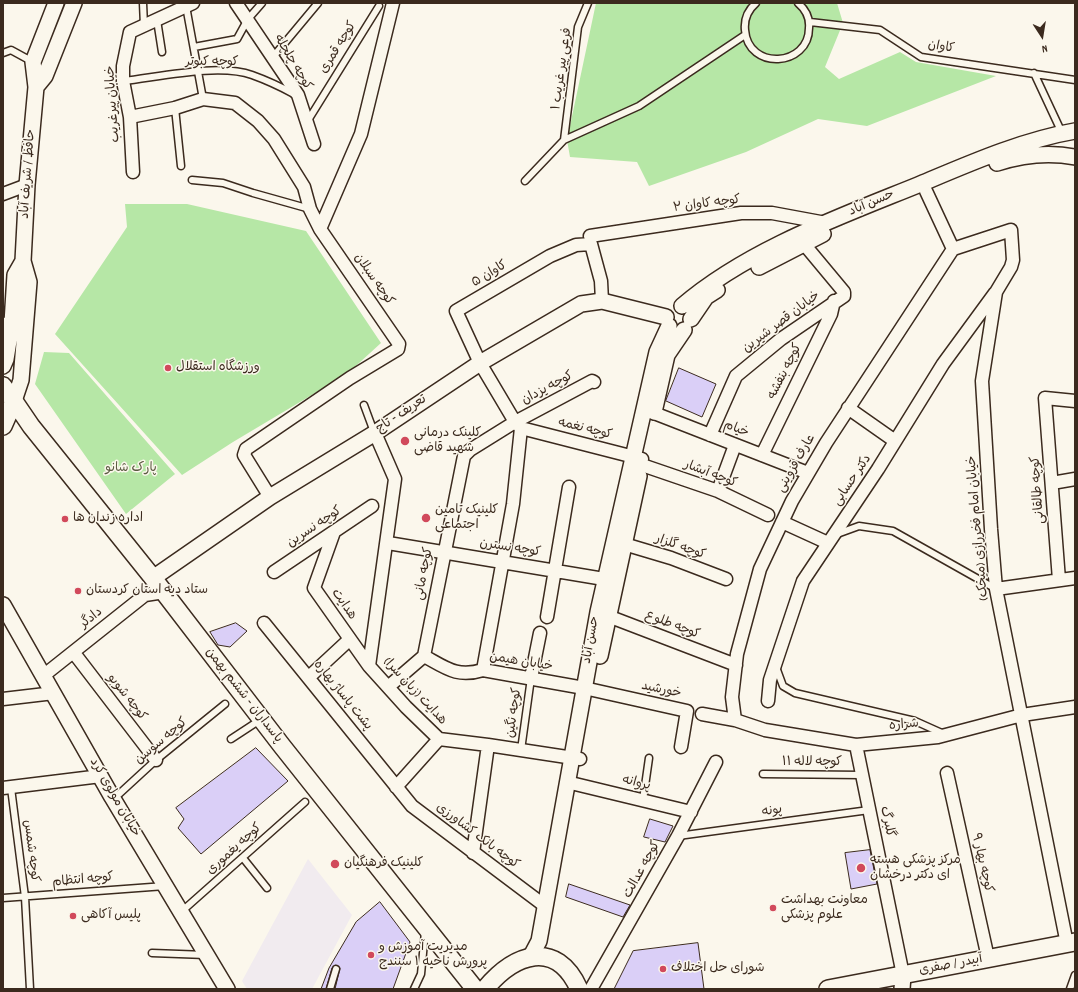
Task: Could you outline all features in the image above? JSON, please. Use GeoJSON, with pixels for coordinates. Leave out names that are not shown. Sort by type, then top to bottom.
{"type":"FeatureCollection","features":[{"type":"Feature","properties":{"kind":"main road","name":"پاسداران - ششم بهمن"},"geometry":{"type":"LineString","coordinates":[[3,386],[31,426],[153,578],[425,926],[476,988]]}},
{"type":"Feature","properties":{"kind":"main road"},"geometry":{"type":"LineString","coordinates":[[3,426],[14,401]]}},
{"type":"Feature","properties":{"kind":"main road","name":"آبیدر / صفری"},"geometry":{"type":"LineString","coordinates":[[828,989],[903,982],[988,958],[1071,943]]}},
{"type":"Feature","properties":{"kind":"main road"},"geometry":{"type":"LineString","coordinates":[[476,988],[518,961],[536,957],[553,959],[572,974],[579,989]]}},
{"type":"Feature","properties":{"kind":"street","name":"حافظ / شریف آباد"},"geometry":{"type":"LineString","coordinates":[[14,401],[21,380],[30,282],[23,261],[27,186],[36,87],[33,62],[56,3]]}},
{"type":"Feature","properties":{"kind":"street","name":"حافظ / شریف آباد"},"geometry":{"type":"LineString","coordinates":[[36,87],[45,76],[74,3]]}},
{"type":"Feature","properties":{"kind":"street","name":"کوچه چلچله"},"geometry":{"type":"LineString","coordinates":[[236,3],[298,95],[314,144]]}},
{"type":"Feature","properties":{"kind":"street"},"geometry":{"type":"LineString","coordinates":[[320,229],[360,134],[393,3]]}},
{"type":"Feature","properties":{"kind":"street","name":"خیابان پیرغریب"},"geometry":{"type":"LineString","coordinates":[[132,172],[130,117],[123,81],[123,66],[130,32],[157,20],[182,6]]}},
{"type":"Feature","properties":{"kind":"street"},"geometry":{"type":"LineString","coordinates":[[130,117],[175,108],[203,99],[235,104],[258,121],[274,139],[304,187],[310,209],[320,229]]}},
{"type":"Feature","properties":{"kind":"street","name":"حسن آباد"},"geometry":{"type":"LineString","coordinates":[[603,614],[604,579],[654,413],[667,355],[678,323],[690,313],[682,306],[700,290],[732,270],[787,240],[967,164],[1069,132]]}},
{"type":"Feature","properties":{"kind":"street","name":"حسن آباد"},"geometry":{"type":"LineString","coordinates":[[536,957],[545,906],[576,759],[603,614],[624,544],[657,352],[678,323],[706,297],[804,244],[878,209],[926,192],[976,170],[1011,158],[1038,154],[1075,157]]}},
{"type":"Feature","properties":{"kind":"street"},"geometry":{"type":"LineString","coordinates":[[3,194],[27,186]]}},
{"type":"Feature","properties":{"kind":"street"},"geometry":{"type":"LineString","coordinates":[[926,192],[952,249]]}},
{"type":"Feature","properties":{"kind":"street","name":"کوچه کاوان ۲"},"geometry":{"type":"LineString","coordinates":[[591,240],[741,214],[772,212],[826,223]]}},
{"type":"Feature","properties":{"kind":"street","name":"کوچه سبلان"},"geometry":{"type":"LineString","coordinates":[[270,497],[244,455],[246,449],[350,378],[398,350],[399,344],[320,229]]}},
{"type":"Feature","properties":{"kind":"street","name":"خیابان امام فخررازی (میخک)"},"geometry":{"type":"LineString","coordinates":[[952,249],[1011,230],[1013,260],[1011,267],[996,292],[982,380],[996,590],[1071,943]]}},
{"type":"Feature","properties":{"kind":"street"},"geometry":{"type":"LineString","coordinates":[[591,240],[601,281],[602,301]]}},
{"type":"Feature","properties":{"kind":"street","name":"کاوان ۵"},"geometry":{"type":"LineString","coordinates":[[480,363],[456,312],[550,256],[576,244],[591,240]]}},
{"type":"Feature","properties":{"kind":"street","name":"خیابان قصر شیرین"},"geometry":{"type":"LineString","coordinates":[[710,435],[736,376],[780,339],[834,301],[843,298],[844,292],[804,244]]}},
{"type":"Feature","properties":{"kind":"street","name":"عارف قزوینی"},"geometry":{"type":"LineString","coordinates":[[735,720],[732,697],[736,654],[760,569],[782,522],[808,473],[848,408],[952,249]]}},
{"type":"Feature","properties":{"kind":"street","name":"حافظ / شریف آباد"},"geometry":{"type":"LineString","coordinates":[[3,366],[14,275],[23,261]]}},
{"type":"Feature","properties":{"kind":"street","name":"دکتر حسابی"},"geometry":{"type":"LineString","coordinates":[[768,701],[770,680],[803,581],[944,364],[996,292]]}},
{"type":"Feature","properties":{"kind":"street","name":"تعریف - تاج"},"geometry":{"type":"LineString","coordinates":[[153,578],[270,497],[375,434],[480,363],[581,304],[602,301],[678,323]]}},
{"type":"Feature","properties":{"kind":"street","name":"کوچه بنفشه"},"geometry":{"type":"LineString","coordinates":[[762,455],[831,314],[834,301]]}},
{"type":"Feature","properties":{"kind":"street"},"geometry":{"type":"LineString","coordinates":[[480,363],[518,425],[513,504],[483,670]]}},
{"type":"Feature","properties":{"kind":"street","name":"کوچه یزدان"},"geometry":{"type":"LineString","coordinates":[[467,453],[592,381],[594,382]]}},
{"type":"Feature","properties":{"kind":"street","name":"کوچه طالقانی"},"geometry":{"type":"LineString","coordinates":[[1060,580],[1046,398],[1075,401]]}},
{"type":"Feature","properties":{"kind":"street"},"geometry":{"type":"LineString","coordinates":[[848,408],[895,441]]}},
{"type":"Feature","properties":{"kind":"street","name":"خیام"},"geometry":{"type":"LineString","coordinates":[[654,413],[808,473]]}},
{"type":"Feature","properties":{"kind":"street","name":"کوچه نغمه"},"geometry":{"type":"LineString","coordinates":[[518,425],[639,460]]}},
{"type":"Feature","properties":{"kind":"street","name":"هدایت (زبان سرا)"},"geometry":{"type":"LineString","coordinates":[[375,434],[394,474],[388,543],[370,666],[388,687],[439,739],[576,759]]}},
{"type":"Feature","properties":{"kind":"street"},"geometry":{"type":"LineString","coordinates":[[718,491],[735,445]]}},
{"type":"Feature","properties":{"kind":"street","name":"کوچه مانی"},"geometry":{"type":"LineString","coordinates":[[424,656],[443,552],[464,456],[467,453]]}},
{"type":"Feature","properties":{"kind":"street","name":"کوچه آبشار"},"geometry":{"type":"LineString","coordinates":[[639,460],[718,491],[768,515]]}},
{"type":"Feature","properties":{"kind":"street"},"geometry":{"type":"LineString","coordinates":[[1052,483],[1075,479]]}},
{"type":"Feature","properties":{"kind":"street"},"geometry":{"type":"LineString","coordinates":[[547,617],[569,487]]}},
{"type":"Feature","properties":{"kind":"street","name":"کوچه نسرین"},"geometry":{"type":"LineString","coordinates":[[274,572],[372,506]]}},
{"type":"Feature","properties":{"kind":"street"},"geometry":{"type":"LineString","coordinates":[[782,522],[831,539]]}},
{"type":"Feature","properties":{"kind":"street","name":"هدایت"},"geometry":{"type":"LineString","coordinates":[[334,532],[314,588],[370,666]]}},
{"type":"Feature","properties":{"kind":"street","name":"کوچه نسترن"},"geometry":{"type":"LineString","coordinates":[[388,543],[604,579]]}},
{"type":"Feature","properties":{"kind":"street","name":"کوچه گلزار"},"geometry":{"type":"LineString","coordinates":[[624,544],[671,558],[726,579]]}},
{"type":"Feature","properties":{"kind":"street"},"geometry":{"type":"LineString","coordinates":[[996,590],[1075,578]]}},
{"type":"Feature","properties":{"kind":"street","name":"دادگر"},"geometry":{"type":"LineString","coordinates":[[43,676],[74,653],[145,595],[164,592]]}},
{"type":"Feature","properties":{"kind":"street","name":"خیابان مولوی کرد"},"geometry":{"type":"LineString","coordinates":[[3,605],[112,797],[180,913],[227,989]]}},
{"type":"Feature","properties":{"kind":"street","name":"کوچه طلوع"},"geometry":{"type":"LineString","coordinates":[[603,614],[736,665]]}},
{"type":"Feature","properties":{"kind":"street","name":"پشت پاساژ بهاره"},"geometry":{"type":"LineString","coordinates":[[264,623],[396,787]]}},
{"type":"Feature","properties":{"kind":"street"},"geometry":{"type":"LineString","coordinates":[[531,678],[540,633]]}},
{"type":"Feature","properties":{"kind":"street"},"geometry":{"type":"LineString","coordinates":[[309,677],[350,639]]}},
{"type":"Feature","properties":{"kind":"street","name":"کوچه شوبو"},"geometry":{"type":"LineString","coordinates":[[74,653],[156,760]]}},
{"type":"Feature","properties":{"kind":"street"},"geometry":{"type":"LineString","coordinates":[[388,687],[424,656]]}},
{"type":"Feature","properties":{"kind":"street","name":"خیابان هیمن"},"geometry":{"type":"LineString","coordinates":[[424,656],[454,672],[469,674],[483,670],[589,689]]}},
{"type":"Feature","properties":{"kind":"street","name":"خورشید"},"geometry":{"type":"LineString","coordinates":[[589,689],[687,711],[681,747]]}},
{"type":"Feature","properties":{"kind":"street"},"geometry":{"type":"LineString","coordinates":[[3,699],[54,693]]}},
{"type":"Feature","properties":{"kind":"street","name":"شراره"},"geometry":{"type":"LineString","coordinates":[[702,714],[735,720],[765,730],[856,745],[947,735],[1022,715],[1075,707]]}},
{"type":"Feature","properties":{"kind":"street"},"geometry":{"type":"LineString","coordinates":[[396,787],[439,739]]}},
{"type":"Feature","properties":{"kind":"street"},"geometry":{"type":"LineString","coordinates":[[473,853],[488,745]]}},
{"type":"Feature","properties":{"kind":"street","name":"گلبرگ"},"geometry":{"type":"LineString","coordinates":[[856,745],[903,982]]}},
{"type":"Feature","properties":{"kind":"street","name":"حسن آباد"},"geometry":{"type":"LineString","coordinates":[[536,957],[575,784],[576,759]]}},
{"type":"Feature","properties":{"kind":"street","name":"کوچه عدالت"},"geometry":{"type":"LineString","coordinates":[[591,989],[678,836],[716,762]]}},
{"type":"Feature","properties":{"kind":"street","name":"کوچه بهار ۹"},"geometry":{"type":"LineString","coordinates":[[947,774],[988,958]]}},
{"type":"Feature","properties":{"kind":"street"},"geometry":{"type":"LineString","coordinates":[[7,788],[101,776]]}},
{"type":"Feature","properties":{"kind":"street","name":"پروانه"},"geometry":{"type":"LineString","coordinates":[[575,784],[691,812]]}},
{"type":"Feature","properties":{"kind":"street","name":"کوچه بانک کشاورزی"},"geometry":{"type":"LineString","coordinates":[[396,787],[412,806],[545,906]]}},
{"type":"Feature","properties":{"kind":"lane"},"geometry":{"type":"LineString","coordinates":[[143,3],[144,26]]}},
{"type":"Feature","properties":{"kind":"lane"},"geometry":{"type":"LineString","coordinates":[[194,47],[238,39],[248,19],[262,3]]}},
{"type":"Feature","properties":{"kind":"lane"},"geometry":{"type":"LineString","coordinates":[[273,57],[318,3]]}},
{"type":"Feature","properties":{"kind":"lane","name":"فرعی پیر غریب ۱"},"geometry":{"type":"LineString","coordinates":[[564,140],[578,27],[588,3]]}},
{"type":"Feature","properties":{"kind":"lane"},"geometry":{"type":"LineString","coordinates":[[756,3],[747,15],[744,25],[745,35],[757,54],[767,59],[778,60],[789,58],[798,52],[807,39],[810,22],[806,12],[798,3]]}},
{"type":"Feature","properties":{"kind":"lane"},"geometry":{"type":"LineString","coordinates":[[182,6],[194,47],[197,72],[203,99]]}},
{"type":"Feature","properties":{"kind":"lane","name":"کوچه قمری"},"geometry":{"type":"LineString","coordinates":[[306,123],[379,6]]}},
{"type":"Feature","properties":{"kind":"lane"},"geometry":{"type":"LineString","coordinates":[[157,20],[162,52]]}},
{"type":"Feature","properties":{"kind":"lane","name":"کاوان"},"geometry":{"type":"LineString","coordinates":[[810,22],[880,30],[921,57],[1075,80]]}},
{"type":"Feature","properties":{"kind":"lane"},"geometry":{"type":"LineString","coordinates":[[525,181],[564,140],[639,106],[745,35]]}},
{"type":"Feature","properties":{"kind":"lane"},"geometry":{"type":"LineString","coordinates":[[3,53],[11,50],[33,62]]}},
{"type":"Feature","properties":{"kind":"lane","name":"کوچه کبوتر"},"geometry":{"type":"LineString","coordinates":[[123,81],[197,72],[224,71],[251,74],[298,95]]}},
{"type":"Feature","properties":{"kind":"lane"},"geometry":{"type":"LineString","coordinates":[[1034,73],[1069,132]]}},
{"type":"Feature","properties":{"kind":"lane"},"geometry":{"type":"LineString","coordinates":[[175,108],[182,166]]}},
{"type":"Feature","properties":{"kind":"lane"},"geometry":{"type":"LineString","coordinates":[[192,180],[224,182],[254,194],[310,209]]}},
{"type":"Feature","properties":{"kind":"lane"},"geometry":{"type":"LineString","coordinates":[[364,405],[375,434]]}},
{"type":"Feature","properties":{"kind":"lane"},"geometry":{"type":"LineString","coordinates":[[831,539],[859,526],[893,531],[996,590]]}},
{"type":"Feature","properties":{"kind":"lane"},"geometry":{"type":"LineString","coordinates":[[775,664],[783,686],[795,693],[915,721],[947,735]]}},
{"type":"Feature","properties":{"kind":"lane","name":"کوچه نگین"},"geometry":{"type":"LineString","coordinates":[[521,750],[531,678]]}},
{"type":"Feature","properties":{"kind":"lane","name":"کوچه سوسن"},"geometry":{"type":"LineString","coordinates":[[112,797],[119,794],[156,760],[225,704]]}},
{"type":"Feature","properties":{"kind":"lane"},"geometry":{"type":"LineString","coordinates":[[231,739],[262,719]]}},
{"type":"Feature","properties":{"kind":"lane"},"geometry":{"type":"LineString","coordinates":[[643,800],[649,758]]}},
{"type":"Feature","properties":{"kind":"lane","name":"کوچه لاله ۱۱"},"geometry":{"type":"LineString","coordinates":[[763,774],[862,774]]}},
{"type":"Feature","properties":{"kind":"lane","name":"کوچه شمس"},"geometry":{"type":"LineString","coordinates":[[7,788],[25,897],[30,989]]}},
{"type":"Feature","properties":{"kind":"lane","name":"کوچه یغموری"},"geometry":{"type":"LineString","coordinates":[[180,913],[305,802]]}},
{"type":"Feature","properties":{"kind":"lane","name":"پونه"},"geometry":{"type":"LineString","coordinates":[[678,836],[869,810]]}},
{"type":"Feature","properties":{"kind":"lane"},"geometry":{"type":"LineString","coordinates":[[243,858],[267,888]]}},
{"type":"Feature","properties":{"kind":"lane","name":"کوچه انتظام"},"geometry":{"type":"LineString","coordinates":[[3,898],[165,886]]}},
{"type":"Feature","properties":{"kind":"lane"},"geometry":{"type":"LineString","coordinates":[[414,989],[421,974],[425,926]]}},
{"type":"Feature","properties":{"kind":"lane"},"geometry":{"type":"LineString","coordinates":[[152,954],[206,955]]}},
{"type":"Feature","properties":{"kind":"lane"},"geometry":{"type":"LineString","coordinates":[[330,989],[336,969]]}},
{"type":"Feature","properties":{"kind":"lane"},"geometry":{"type":"LineString","coordinates":[[1070,989],[1075,975]]}},
{"type":"Feature","properties":{"kind":"shaded area"},"geometry":{"type":"Polygon","coordinates":[[[308,859],[352,915],[312,989],[247,989],[242,981],[308,859]]]}},
{"type":"Feature","properties":{"kind":"green space"},"geometry":{"type":"Polygon","coordinates":[[[596,3],[837,3],[843,23],[825,67],[839,79],[900,52],[916,62],[996,76],[867,126],[818,119],[746,152],[649,186],[637,162],[570,157],[567,140],[596,3]]]}},
{"type":"Feature","properties":{"kind":"green space"},"geometry":{"type":"Polygon","coordinates":[[[125,204],[187,204],[306,231],[381,343],[347,374],[233,442],[182,475],[55,334],[127,227],[125,204]]]}},
{"type":"Feature","properties":{"kind":"green space","name":"پارک شانو"},"geometry":{"type":"Polygon","coordinates":[[[44,352],[69,353],[175,474],[126,514],[35,384],[44,352]]]}},
{"type":"Feature","properties":{"kind":"building"},"geometry":{"type":"Polygon","coordinates":[[[679,368],[716,384],[702,417],[666,401],[679,368]]]}},
{"type":"Feature","properties":{"kind":"building"},"geometry":{"type":"Polygon","coordinates":[[[236,623],[247,631],[230,647],[218,645],[210,632],[236,623]]]}},
{"type":"Feature","properties":{"kind":"building"},"geometry":{"type":"Polygon","coordinates":[[[256,748],[288,781],[201,854],[178,828],[184,819],[176,808],[256,748]]]}},
{"type":"Feature","properties":{"kind":"building"},"geometry":{"type":"Polygon","coordinates":[[[650,819],[673,826],[665,842],[644,837],[650,819]]]}},
{"type":"Feature","properties":{"kind":"building","name":"مرکز پزشکی هسته ای دکتر درخشان"},"geometry":{"type":"Polygon","coordinates":[[[870,850],[877,884],[851,889],[845,853],[870,850]]]}},
{"type":"Feature","properties":{"kind":"building"},"geometry":{"type":"Polygon","coordinates":[[[569,884],[630,905],[623,917],[566,897],[569,884]]]}},
{"type":"Feature","properties":{"kind":"building","name":"مدیریت آموزش و پرورش ناحیه ۱ سنندج"},"geometry":{"type":"Polygon","coordinates":[[[380,902],[410,942],[393,989],[335,989],[340,968],[335,965],[332,968],[326,989],[321,989],[329,968],[356,922],[380,902]]]}},
{"type":"Feature","properties":{"kind":"building","name":"شورای حل اختلاف"},"geometry":{"type":"Polygon","coordinates":[[[698,943],[704,989],[614,989],[633,951],[698,943]]]}},
{"type":"Feature","properties":{"kind":"place","name":"ورزشگاه استقلال"},"geometry":{"type":"Point","coordinates":[168,368]}},
{"type":"Feature","properties":{"kind":"place","name":"کلینک درمانی شهید قاضی"},"geometry":{"type":"Point","coordinates":[405,441]}},
{"type":"Feature","properties":{"kind":"place","name":"کلینیک تامین اجتماعی"},"geometry":{"type":"Point","coordinates":[426,518]}},
{"type":"Feature","properties":{"kind":"place","name":"اداره زندان ها"},"geometry":{"type":"Point","coordinates":[65,519]}},
{"type":"Feature","properties":{"kind":"place","name":"ستاد دیه استان کردستان"},"geometry":{"type":"Point","coordinates":[78,591]}},
{"type":"Feature","properties":{"kind":"place","name":"کلینیک فرهنگیان"},"geometry":{"type":"Point","coordinates":[335,864]}},
{"type":"Feature","properties":{"kind":"place","name":"مرکز پزشکی هسته ای دکتر درخشان"},"geometry":{"type":"Point","coordinates":[861,868]}},
{"type":"Feature","properties":{"kind":"place","name":"معاونت بهداشت علوم پزشکی"},"geometry":{"type":"Point","coordinates":[773,908]}},
{"type":"Feature","properties":{"kind":"place","name":"پلیس آکاهی"},"geometry":{"type":"Point","coordinates":[73,916]}},
{"type":"Feature","properties":{"kind":"place","name":"مدیریت آموزش و پرورش ناحیه ۱ سنندج"},"geometry":{"type":"Point","coordinates":[371,955]}},
{"type":"Feature","properties":{"kind":"place","name":"شورای حل اختلاف"},"geometry":{"type":"Point","coordinates":[663,969]}}]}
